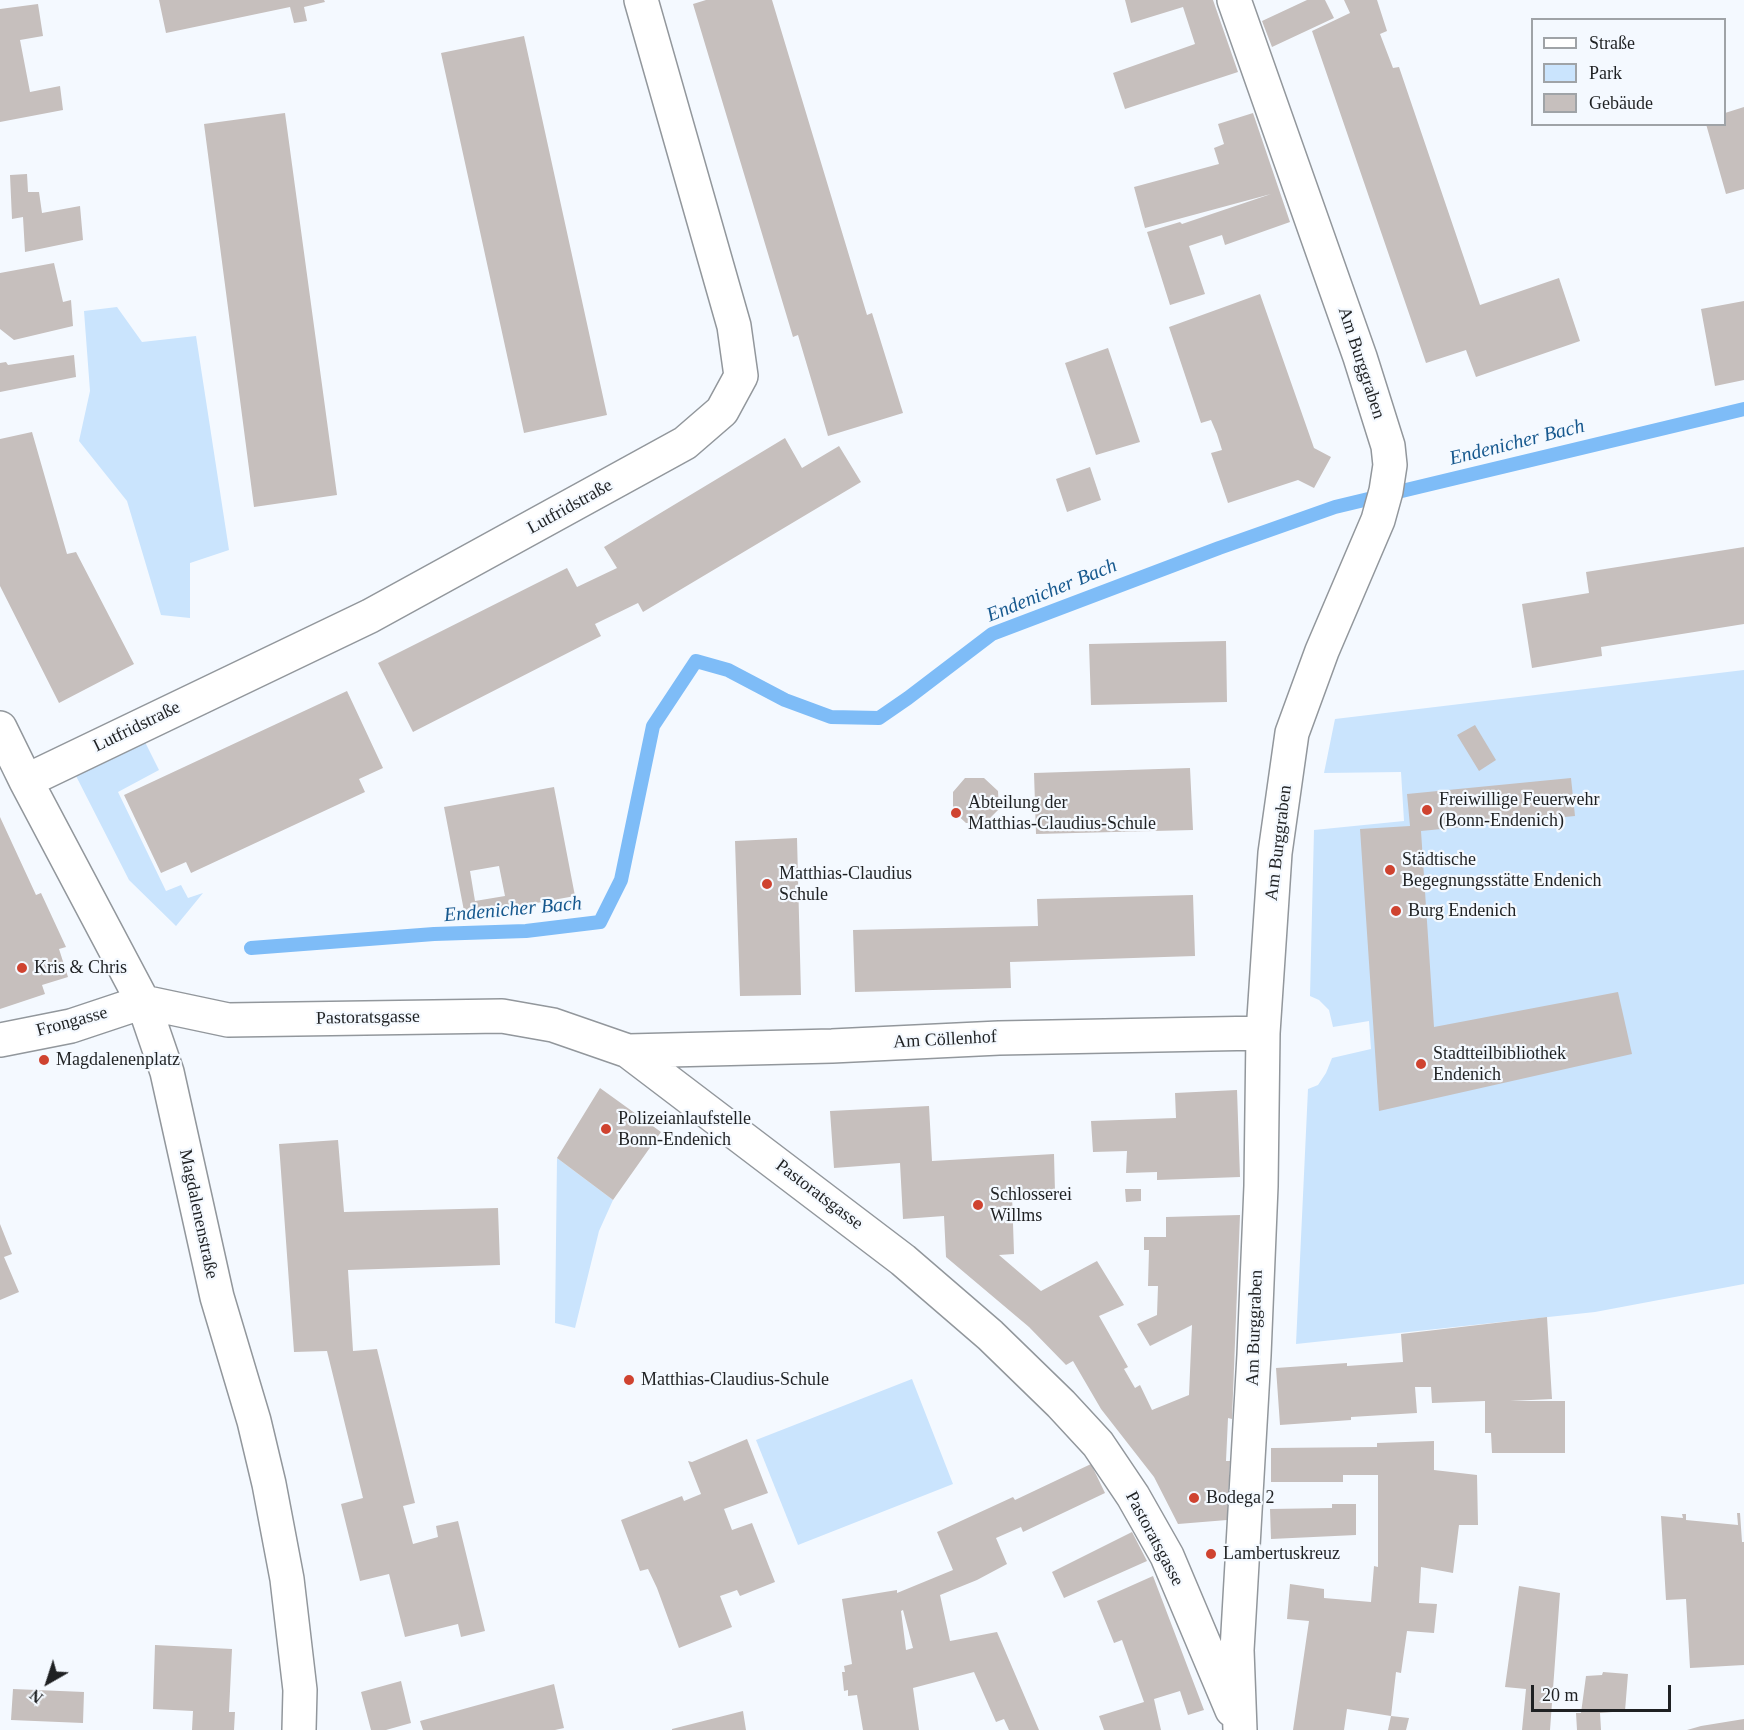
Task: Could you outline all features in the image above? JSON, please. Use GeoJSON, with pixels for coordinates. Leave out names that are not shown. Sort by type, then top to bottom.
{"type":"FeatureCollection","features":[{"type":"Feature","properties":{"kind":"street","name":"Lutfridstraße"},"geometry":{"type":"LineString","coordinates":[[26,781],[370,616],[685,443],[722,411],[741,376],[734,327],[641,0]]}},
{"type":"Feature","properties":{"kind":"street","name":"Am Burggraben"},"geometry":{"type":"LineString","coordinates":[[1234,0],[1360,357],[1388,446],[1390,465],[1378,520],[1322,651],[1292,734],[1275,853],[1263,1033],[1261,1186],[1254,1355],[1237,1650],[1240,1730]]}},
{"type":"Feature","properties":{"kind":"street","name":"Magdalenenstraße"},"geometry":{"type":"LineString","coordinates":[[0,728],[143,1002],[167,1072],[217,1297],[261,1446],[287,1579],[300,1690],[299,1730]]}},
{"type":"Feature","properties":{"kind":"street","name":"Frongasse"},"geometry":{"type":"LineString","coordinates":[[0,1040],[71,1026],[143,1002]]}},
{"type":"Feature","properties":{"kind":"street","name":"Pastoratsgasse"},"geometry":{"type":"LineString","coordinates":[[143,1002],[228,1020],[501,1016],[553,1025],[628,1051],[903,1260],[990,1335],[1069,1412],[1098,1444],[1133,1496],[1167,1556],[1240,1730]]}},
{"type":"Feature","properties":{"kind":"street","name":"Am Cöllenhof"},"geometry":{"type":"LineString","coordinates":[[628,1051],[832,1046],[999,1038],[1263,1033]]}},
{"type":"Feature","properties":{"kind":"green space"},"geometry":{"type":"Polygon","coordinates":[[[117,307],[142,342],[196,336],[229,550],[190,563],[190,618],[161,615],[127,501],[79,441],[90,391],[84,311],[117,307]]]}},
{"type":"Feature","properties":{"kind":"green space"},"geometry":{"type":"Polygon","coordinates":[[[1744,670],[1744,1284],[1595,1312],[1296,1344],[1308,1089],[1318,1085],[1332,1058],[1371,1049],[1369,1021],[1333,1027],[1329,1010],[1319,1000],[1310,996],[1314,830],[1404,821],[1401,772],[1324,773],[1335,719],[1744,670]]]}},
{"type":"Feature","properties":{"kind":"green space"},"geometry":{"type":"Polygon","coordinates":[[[145,742],[159,770],[118,792],[166,891],[181,885],[188,898],[203,893],[176,926],[129,880],[75,774],[145,742]]]}},
{"type":"Feature","properties":{"kind":"green space"},"geometry":{"type":"Polygon","coordinates":[[[557,1158],[613,1200],[599,1231],[575,1328],[555,1323],[557,1158]]]}},
{"type":"Feature","properties":{"kind":"green space"},"geometry":{"type":"Polygon","coordinates":[[[912,1379],[953,1484],[798,1545],[756,1440],[912,1379]]]}},
{"type":"Feature","properties":{"kind":"building"},"geometry":{"type":"Polygon","coordinates":[[[159,0],[324,0],[325,2],[304,7],[307,21],[294,23],[290,7],[166,33],[159,0]]]}},
{"type":"Feature","properties":{"kind":"building"},"geometry":{"type":"Polygon","coordinates":[[[706,0],[772,0],[867,315],[872,313],[903,413],[828,436],[798,335],[793,337],[693,4],[706,0]]]}},
{"type":"Feature","properties":{"kind":"building"},"geometry":{"type":"Polygon","coordinates":[[[1125,0],[1213,0],[1238,72],[1125,109],[1113,73],[1195,44],[1183,7],[1131,23],[1125,0]]]}},
{"type":"Feature","properties":{"kind":"building"},"geometry":{"type":"Polygon","coordinates":[[[1307,0],[1325,0],[1334,18],[1272,47],[1262,21],[1307,0]]]}},
{"type":"Feature","properties":{"kind":"building"},"geometry":{"type":"Polygon","coordinates":[[[1344,0],[1377,0],[1387,31],[1380,34],[1393,68],[1399,67],[1480,305],[1559,278],[1580,341],[1476,377],[1466,350],[1426,363],[1312,31],[1350,13],[1344,0]]]}},
{"type":"Feature","properties":{"kind":"building"},"geometry":{"type":"Polygon","coordinates":[[[38,4],[43,36],[20,40],[30,92],[60,86],[63,110],[0,122],[0,9],[38,4]]]}},
{"type":"Feature","properties":{"kind":"building"},"geometry":{"type":"Polygon","coordinates":[[[524,36],[607,415],[524,433],[441,53],[524,36]]]}},
{"type":"Feature","properties":{"kind":"building"},"geometry":{"type":"Polygon","coordinates":[[[1744,107],[1744,189],[1726,194],[1707,126],[1726,126],[1726,113],[1744,107]]]}},
{"type":"Feature","properties":{"kind":"building"},"geometry":{"type":"Polygon","coordinates":[[[285,113],[337,495],[254,507],[204,124],[285,113]]]}},
{"type":"Feature","properties":{"kind":"building"},"geometry":{"type":"Polygon","coordinates":[[[1253,113],[1290,222],[1225,245],[1222,235],[1189,246],[1205,294],[1170,305],[1147,232],[1180,222],[1182,224],[1271,194],[1145,228],[1134,187],[1219,164],[1214,148],[1224,144],[1218,124],[1253,113]]]}},
{"type":"Feature","properties":{"kind":"building"},"geometry":{"type":"Polygon","coordinates":[[[27,174],[28,192],[39,192],[42,213],[80,206],[83,240],[25,252],[23,217],[12,219],[10,175],[27,174]]]}},
{"type":"Feature","properties":{"kind":"building"},"geometry":{"type":"Polygon","coordinates":[[[54,263],[63,302],[71,300],[73,326],[14,340],[0,329],[0,273],[54,263]]]}},
{"type":"Feature","properties":{"kind":"building"},"geometry":{"type":"Polygon","coordinates":[[[1260,294],[1314,448],[1331,457],[1314,488],[1298,480],[1228,503],[1211,453],[1222,450],[1217,434],[1211,420],[1201,423],[1169,327],[1260,294]]]}},
{"type":"Feature","properties":{"kind":"building"},"geometry":{"type":"Polygon","coordinates":[[[1744,301],[1744,380],[1715,386],[1701,309],[1744,301]]]}},
{"type":"Feature","properties":{"kind":"building"},"geometry":{"type":"Polygon","coordinates":[[[1108,348],[1140,442],[1096,455],[1065,363],[1108,348]]]}},
{"type":"Feature","properties":{"kind":"building"},"geometry":{"type":"Polygon","coordinates":[[[74,355],[76,377],[0,392],[0,363],[6,362],[8,365],[74,355]]]}},
{"type":"Feature","properties":{"kind":"building"},"geometry":{"type":"Polygon","coordinates":[[[32,432],[67,554],[76,552],[134,664],[59,703],[0,586],[0,439],[32,432]]]}},
{"type":"Feature","properties":{"kind":"building"},"geometry":{"type":"Polygon","coordinates":[[[785,438],[802,468],[839,446],[861,482],[643,612],[638,603],[595,624],[601,636],[413,732],[378,663],[567,568],[577,587],[617,568],[604,547],[785,438]]]}},
{"type":"Feature","properties":{"kind":"building"},"geometry":{"type":"Polygon","coordinates":[[[1090,467],[1101,500],[1067,512],[1056,479],[1090,467]]]}},
{"type":"Feature","properties":{"kind":"building"},"geometry":{"type":"Polygon","coordinates":[[[1744,547],[1744,624],[1601,647],[1602,656],[1532,668],[1522,604],[1589,593],[1586,572],[1744,547]]]}},
{"type":"Feature","properties":{"kind":"building"},"geometry":{"type":"Polygon","coordinates":[[[1226,641],[1227,702],[1091,705],[1089,644],[1226,641]]]}},
{"type":"Feature","properties":{"kind":"building"},"geometry":{"type":"Polygon","coordinates":[[[347,691],[383,768],[359,779],[365,792],[191,873],[186,862],[161,873],[124,795],[347,691]]]}},
{"type":"Feature","properties":{"kind":"building"},"geometry":{"type":"Polygon","coordinates":[[[1475,725],[1496,760],[1479,771],[1457,735],[1475,725]]]}},
{"type":"Feature","properties":{"kind":"building"},"geometry":{"type":"Polygon","coordinates":[[[1190,768],[1193,830],[1036,834],[1034,773],[1190,768]]]}},
{"type":"Feature","properties":{"kind":"building"},"geometry":{"type":"Polygon","coordinates":[[[965,778],[984,778],[998,791],[999,809],[985,823],[966,823],[953,811],[953,792],[965,778]]]}},
{"type":"Feature","properties":{"kind":"building","name":"Burg Endenich"},"geometry":{"type":"Polygon","coordinates":[[[1571,778],[1575,816],[1421,831],[1434,1027],[1618,992],[1632,1054],[1379,1111],[1360,829],[1410,826],[1407,794],[1571,778]]]}},
{"type":"Feature","properties":{"kind":"building"},"geometry":{"type":"Polygon","coordinates":[[[554,787],[575,896],[465,916],[444,807],[554,787]],[[499,866],[470,871],[475,901],[505,896],[499,866]]]}},
{"type":"Feature","properties":{"kind":"building"},"geometry":{"type":"Polygon","coordinates":[[[0,817],[36,895],[41,893],[66,947],[59,949],[68,977],[42,985],[45,994],[0,1009],[0,817]]]}},
{"type":"Feature","properties":{"kind":"building","name":"Matthias-Claudius Schule"},"geometry":{"type":"Polygon","coordinates":[[[797,838],[801,995],[740,996],[735,841],[797,838]]]}},
{"type":"Feature","properties":{"kind":"building"},"geometry":{"type":"Polygon","coordinates":[[[1193,895],[1195,956],[1010,962],[1011,988],[855,992],[853,930],[1038,926],[1037,899],[1193,895]]]}},
{"type":"Feature","properties":{"kind":"building"},"geometry":{"type":"Polygon","coordinates":[[[600,1088],[661,1132],[613,1200],[557,1158],[600,1088]]]}},
{"type":"Feature","properties":{"kind":"building"},"geometry":{"type":"Polygon","coordinates":[[[1237,1090],[1240,1177],[1157,1180],[1157,1172],[1126,1173],[1127,1151],[1093,1152],[1091,1121],[1176,1118],[1175,1093],[1237,1090]]]}},
{"type":"Feature","properties":{"kind":"building"},"geometry":{"type":"Polygon","coordinates":[[[929,1106],[932,1161],[1054,1154],[1055,1192],[1012,1193],[1014,1254],[999,1255],[1041,1291],[1097,1261],[1124,1305],[1099,1316],[1128,1367],[1124,1369],[1135,1388],[1140,1385],[1152,1410],[1189,1395],[1192,1325],[1150,1346],[1137,1324],[1157,1315],[1158,1286],[1148,1286],[1149,1250],[1144,1250],[1144,1237],[1166,1237],[1166,1217],[1240,1215],[1232,1419],[1228,1418],[1226,1461],[1230,1461],[1227,1520],[1178,1524],[1154,1477],[1101,1409],[1073,1361],[1066,1365],[1029,1327],[946,1257],[944,1216],[903,1219],[900,1163],[834,1168],[830,1111],[929,1106]]]}},
{"type":"Feature","properties":{"kind":"building"},"geometry":{"type":"Polygon","coordinates":[[[338,1140],[344,1212],[498,1208],[500,1265],[348,1270],[353,1351],[377,1349],[415,1503],[403,1506],[413,1544],[438,1537],[436,1526],[458,1521],[485,1631],[461,1637],[458,1624],[405,1637],[389,1574],[360,1581],[341,1504],[363,1498],[327,1351],[294,1352],[279,1144],[338,1140]]]}},
{"type":"Feature","properties":{"kind":"building"},"geometry":{"type":"Polygon","coordinates":[[[1125,1189],[1141,1189],[1141,1201],[1126,1202],[1125,1189]]]}},
{"type":"Feature","properties":{"kind":"building"},"geometry":{"type":"Polygon","coordinates":[[[0,1224],[12,1254],[4,1257],[19,1292],[0,1300],[0,1224]]]}},
{"type":"Feature","properties":{"kind":"building"},"geometry":{"type":"Polygon","coordinates":[[[1547,1317],[1552,1399],[1510,1401],[1565,1401],[1565,1453],[1492,1453],[1491,1433],[1485,1433],[1485,1401],[1432,1403],[1431,1387],[1415,1387],[1417,1413],[1280,1425],[1276,1368],[1403,1362],[1401,1334],[1547,1317]]]}},
{"type":"Feature","properties":{"kind":"building"},"geometry":{"type":"Polygon","coordinates":[[[747,1439],[768,1493],[724,1509],[732,1530],[752,1523],[775,1582],[740,1596],[737,1590],[720,1596],[732,1627],[679,1648],[657,1588],[648,1569],[640,1571],[621,1520],[682,1496],[684,1501],[701,1494],[688,1461],[692,1462],[747,1439]]]}},
{"type":"Feature","properties":{"kind":"building"},"geometry":{"type":"Polygon","coordinates":[[[1434,1441],[1434,1470],[1477,1475],[1478,1525],[1459,1525],[1453,1573],[1421,1567],[1419,1603],[1437,1604],[1434,1633],[1407,1631],[1401,1673],[1396,1672],[1391,1716],[1347,1709],[1344,1730],[1293,1730],[1309,1621],[1287,1619],[1290,1584],[1324,1589],[1324,1598],[1371,1602],[1374,1566],[1378,1567],[1378,1475],[1343,1475],[1343,1482],[1271,1482],[1271,1448],[1377,1447],[1377,1443],[1434,1441]]]}},
{"type":"Feature","properties":{"kind":"building"},"geometry":{"type":"Polygon","coordinates":[[[1091,1464],[1105,1493],[1023,1532],[1021,1527],[996,1538],[1007,1564],[977,1580],[940,1595],[950,1641],[997,1632],[1039,1730],[1009,1730],[1004,1719],[996,1722],[974,1672],[913,1688],[919,1730],[863,1730],[857,1695],[848,1696],[848,1690],[844,1691],[842,1672],[845,1672],[844,1666],[852,1664],[842,1599],[897,1590],[897,1593],[953,1570],[937,1532],[1013,1497],[1015,1500],[1091,1464]],[[903,1610],[901,1611],[906,1650],[913,1648],[903,1610]]]}},
{"type":"Feature","properties":{"kind":"building"},"geometry":{"type":"Polygon","coordinates":[[[1332,1504],[1356,1504],[1356,1535],[1271,1539],[1270,1509],[1332,1508],[1332,1504]]]}},
{"type":"Feature","properties":{"kind":"building"},"geometry":{"type":"Polygon","coordinates":[[[1737,1513],[1740,1513],[1742,1542],[1744,1542],[1744,1665],[1690,1668],[1686,1599],[1666,1600],[1661,1516],[1683,1518],[1682,1514],[1686,1514],[1686,1520],[1738,1525],[1737,1513]]]}},
{"type":"Feature","properties":{"kind":"building"},"geometry":{"type":"Polygon","coordinates":[[[1132,1532],[1147,1561],[1064,1598],[1052,1572],[1132,1532]]]}},
{"type":"Feature","properties":{"kind":"building"},"geometry":{"type":"Polygon","coordinates":[[[1153,1576],[1204,1710],[1188,1715],[1180,1691],[1154,1699],[1161,1730],[1104,1730],[1099,1716],[1144,1702],[1122,1640],[1114,1643],[1097,1601],[1153,1576]]]}},
{"type":"Feature","properties":{"kind":"building"},"geometry":{"type":"Polygon","coordinates":[[[1519,1586],[1560,1593],[1550,1730],[1522,1730],[1526,1689],[1505,1687],[1519,1586]]]}},
{"type":"Feature","properties":{"kind":"building"},"geometry":{"type":"Polygon","coordinates":[[[155,1645],[232,1649],[229,1712],[235,1712],[234,1730],[192,1730],[193,1711],[153,1709],[155,1645]]]}},
{"type":"Feature","properties":{"kind":"building"},"geometry":{"type":"Polygon","coordinates":[[[1603,1672],[1628,1674],[1625,1711],[1600,1713],[1601,1730],[1577,1730],[1576,1713],[1581,1713],[1586,1676],[1602,1675],[1603,1672]]]}},
{"type":"Feature","properties":{"kind":"building"},"geometry":{"type":"Polygon","coordinates":[[[401,1681],[411,1723],[386,1730],[371,1730],[361,1692],[401,1681]]]}},
{"type":"Feature","properties":{"kind":"building"},"geometry":{"type":"Polygon","coordinates":[[[554,1684],[564,1728],[555,1730],[423,1730],[420,1721],[554,1684]]]}},
{"type":"Feature","properties":{"kind":"building"},"geometry":{"type":"Polygon","coordinates":[[[13,1689],[84,1692],[83,1723],[11,1720],[13,1689]]]}},
{"type":"Feature","properties":{"kind":"building"},"geometry":{"type":"Polygon","coordinates":[[[743,1711],[746,1730],[672,1730],[672,1729],[743,1711]]]}},
{"type":"Feature","properties":{"kind":"building"},"geometry":{"type":"Polygon","coordinates":[[[1391,1716],[1409,1718],[1406,1730],[1388,1730],[1391,1716]]]}},
{"type":"Feature","properties":{"kind":"building"},"geometry":{"type":"Polygon","coordinates":[[[1744,1719],[1744,1730],[1687,1730],[1701,1726],[1744,1719]]]}},
{"type":"Feature","properties":{"kind":"waterway","name":"Endenicher Bach"},"geometry":{"type":"LineString","coordinates":[[251,948],[434,934],[526,931],[600,922],[621,880],[653,726],[696,661],[728,670],[785,700],[831,717],[879,718],[992,634],[1219,548],[1335,507],[1744,409]]}},
{"type":"Feature","properties":{"kind":"place","name":"Freiwillige Feuerwehr (Bonn-Endenich)"},"geometry":{"type":"Point","coordinates":[1427,810]}},
{"type":"Feature","properties":{"kind":"place","name":"Abteilung der Matthias-Claudius-Schule"},"geometry":{"type":"Point","coordinates":[956,813]}},
{"type":"Feature","properties":{"kind":"place","name":"Städtische Begegnungsstätte Endenich"},"geometry":{"type":"Point","coordinates":[1390,870]}},
{"type":"Feature","properties":{"kind":"place","name":"Matthias-Claudius Schule"},"geometry":{"type":"Point","coordinates":[767,884]}},
{"type":"Feature","properties":{"kind":"place","name":"Burg Endenich"},"geometry":{"type":"Point","coordinates":[1396,911]}},
{"type":"Feature","properties":{"kind":"place","name":"Kris & Chris"},"geometry":{"type":"Point","coordinates":[22,968]}},
{"type":"Feature","properties":{"kind":"place","name":"Magdalenenplatz"},"geometry":{"type":"Point","coordinates":[44,1060]}},
{"type":"Feature","properties":{"kind":"place","name":"Stadtteilbibliothek Endenich"},"geometry":{"type":"Point","coordinates":[1421,1064]}},
{"type":"Feature","properties":{"kind":"place","name":"Polizeianlaufstelle Bonn-Endenich"},"geometry":{"type":"Point","coordinates":[606,1129]}},
{"type":"Feature","properties":{"kind":"place","name":"Schlosserei Willms"},"geometry":{"type":"Point","coordinates":[978,1205]}},
{"type":"Feature","properties":{"kind":"place","name":"Matthias-Claudius-Schule"},"geometry":{"type":"Point","coordinates":[629,1380]}},
{"type":"Feature","properties":{"kind":"place","name":"Bodega 2"},"geometry":{"type":"Point","coordinates":[1194,1498]}},
{"type":"Feature","properties":{"kind":"place","name":"Lambertuskreuz"},"geometry":{"type":"Point","coordinates":[1211,1554]}}]}
